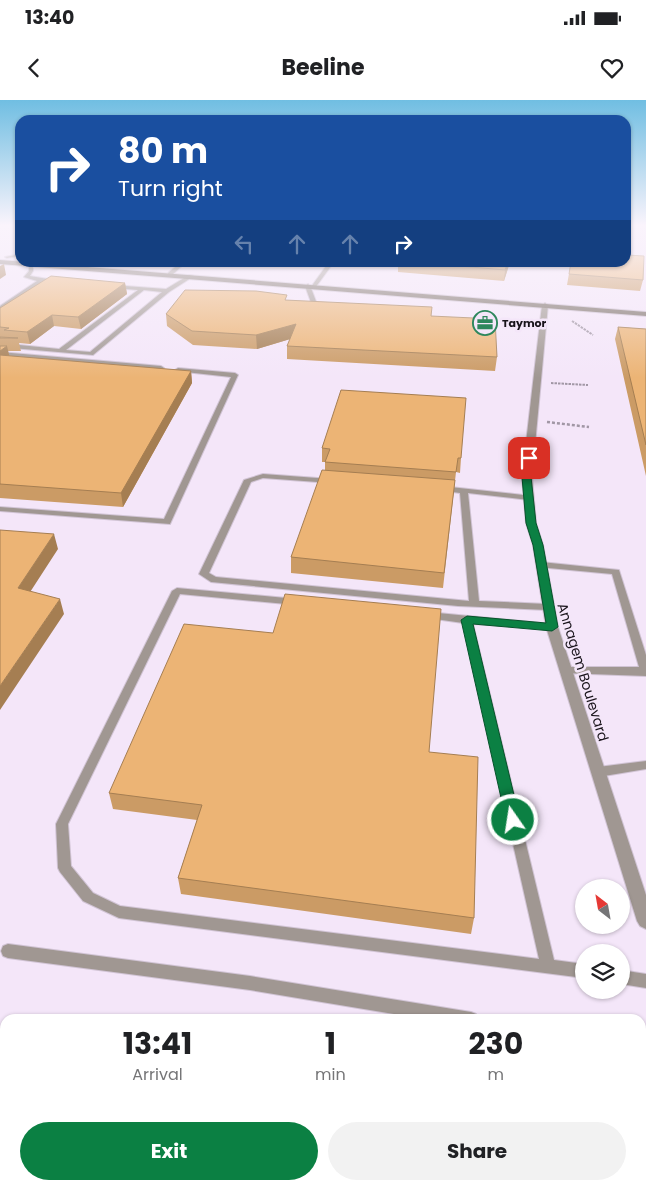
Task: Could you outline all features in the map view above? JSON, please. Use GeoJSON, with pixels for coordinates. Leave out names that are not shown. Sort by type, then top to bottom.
{"type":"FeatureCollection","features":[{"type":"Feature","properties":{"kind":"main road"},"geometry":{"type":"LineString","coordinates":[[191,276],[454,299],[473,304],[646,314]]}},
{"type":"Feature","properties":{"kind":"main road"},"geometry":{"type":"LineString","coordinates":[[545,308],[566,313],[646,320]]}},
{"type":"Feature","properties":{"kind":"street","name":"Annagem Boulevard"},"geometry":{"type":"LineString","coordinates":[[545,308],[527,477],[531,523],[538,545],[547,607],[552,627],[646,921]]}},
{"type":"Feature","properties":{"kind":"lane"},"geometry":{"type":"LineString","coordinates":[[28,276],[41,280],[60,282]]}},
{"type":"Feature","properties":{"kind":"lane"},"geometry":{"type":"LineString","coordinates":[[0,345],[91,354],[167,292],[191,276]]}},
{"type":"Feature","properties":{"kind":"lane"},"geometry":{"type":"LineString","coordinates":[[314,304],[310,286],[319,276]]}},
{"type":"Feature","properties":{"kind":"lane"},"geometry":{"type":"LineString","coordinates":[[0,308],[41,280]]}},
{"type":"Feature","properties":{"kind":"lane"},"geometry":{"type":"LineString","coordinates":[[106,286],[167,292]]}},
{"type":"Feature","properties":{"kind":"lane"},"geometry":{"type":"LineString","coordinates":[[60,351],[142,289]]}},
{"type":"Feature","properties":{"kind":"lane"},"geometry":{"type":"LineString","coordinates":[[0,354],[235,375],[167,522],[0,509]]}},
{"type":"Feature","properties":{"kind":"lane"},"geometry":{"type":"LineString","coordinates":[[340,481],[263,476],[248,480],[204,574],[214,580],[458,603],[547,607]]}},
{"type":"Feature","properties":{"kind":"lane"},"geometry":{"type":"LineString","coordinates":[[428,487],[529,498]]}},
{"type":"Feature","properties":{"kind":"lane"},"geometry":{"type":"LineString","coordinates":[[464,492],[474,603]]}},
{"type":"Feature","properties":{"kind":"lane"},"geometry":{"type":"LineString","coordinates":[[541,565],[616,572],[646,671],[567,671]]}},
{"type":"Feature","properties":{"kind":"lane"},"geometry":{"type":"LineString","coordinates":[[311,603],[177,591],[62,824],[65,868],[88,897],[119,912],[575,970]]}},
{"type":"Feature","properties":{"kind":"lane"},"geometry":{"type":"LineString","coordinates":[[418,614],[552,627]]}},
{"type":"Feature","properties":{"kind":"lane"},"geometry":{"type":"LineString","coordinates":[[467,620],[548,966]]}},
{"type":"Feature","properties":{"kind":"lane"},"geometry":{"type":"LineString","coordinates":[[598,772],[646,765]]}},
{"type":"Feature","properties":{"kind":"lane"},"geometry":{"type":"LineString","coordinates":[[8,951],[250,983],[440,1014]]}},
{"type":"Feature","properties":{"kind":"lane"},"geometry":{"type":"LineString","coordinates":[[630,978],[646,981]]}},
{"type":"Feature","properties":{"kind":"path"},"geometry":{"type":"LineString","coordinates":[[566,313],[568,318],[593,335]]}},
{"type":"Feature","properties":{"kind":"path"},"geometry":{"type":"LineString","coordinates":[[537,382],[588,385]]}},
{"type":"Feature","properties":{"kind":"path"},"geometry":{"type":"LineString","coordinates":[[533,421],[589,427]]}},
{"type":"Feature","properties":{"kind":"building"},"geometry":{"type":"Polygon","coordinates":[[[51,276],[125,283],[78,317],[52,315],[27,332],[4,330],[9,328],[0,327],[0,308],[51,276]]]}},
{"type":"Feature","properties":{"kind":"building"},"geometry":{"type":"Polygon","coordinates":[[[591,276],[643,276],[643,280],[591,276]]]}},
{"type":"Feature","properties":{"kind":"building"},"geometry":{"type":"Polygon","coordinates":[[[185,290],[256,291],[287,295],[285,300],[432,307],[431,316],[495,319],[497,357],[287,346],[296,324],[256,335],[192,331],[166,314],[185,290]]]}},
{"type":"Feature","properties":{"kind":"building"},"geometry":{"type":"Polygon","coordinates":[[[618,327],[646,329],[646,445],[618,327]]]}},
{"type":"Feature","properties":{"kind":"building"},"geometry":{"type":"Polygon","coordinates":[[[0,346],[7,346],[0,351],[0,346]]]}},
{"type":"Feature","properties":{"kind":"building"},"geometry":{"type":"Polygon","coordinates":[[[0,355],[191,371],[121,493],[0,484],[0,355]]]}},
{"type":"Feature","properties":{"kind":"building"},"geometry":{"type":"Polygon","coordinates":[[[341,390],[466,398],[461,458],[458,458],[456,472],[325,462],[330,449],[322,448],[341,390]]]}},
{"type":"Feature","properties":{"kind":"building"},"geometry":{"type":"Polygon","coordinates":[[[322,470],[455,480],[444,573],[291,557],[322,470]]]}},
{"type":"Feature","properties":{"kind":"building"},"geometry":{"type":"Polygon","coordinates":[[[0,530],[54,534],[18,588],[60,599],[0,686],[0,530]]]}},
{"type":"Feature","properties":{"kind":"building"},"geometry":{"type":"Polygon","coordinates":[[[285,594],[441,609],[429,752],[478,757],[474,918],[178,878],[202,805],[109,793],[184,624],[273,633],[285,594]]]}},
{"type":"Feature","properties":{"kind":"place","name":"Taymor"},"geometry":{"type":"Point","coordinates":[485,323]}},
{"type":"Feature","properties":{"kind":"route"},"geometry":{"type":"LineString","coordinates":[[513,820],[467,620],[552,627],[547,607],[538,545],[531,523],[527,477],[529,458]]}}]}
